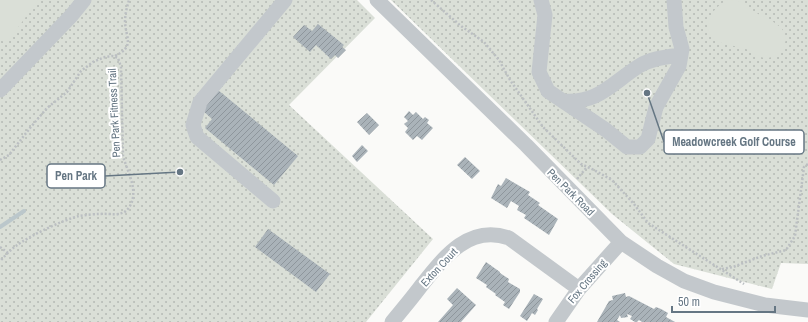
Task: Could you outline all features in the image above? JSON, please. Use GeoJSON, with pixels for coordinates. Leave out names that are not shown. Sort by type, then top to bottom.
{"type":"FeatureCollection","features":[{"type":"Feature","properties":{"kind":"street"},"geometry":{"type":"LineString","coordinates":[[0,90],[71,16],[84,0]]}},
{"type":"Feature","properties":{"kind":"street"},"geometry":{"type":"LineString","coordinates":[[273,201],[197,137],[193,124],[200,102],[285,0]]}},
{"type":"Feature","properties":{"kind":"street","name":"Pen Park Road"},"geometry":{"type":"LineString","coordinates":[[377,0],[526,145],[621,242],[657,266],[684,280],[714,292],[765,305],[808,310]]}},
{"type":"Feature","properties":{"kind":"street"},"geometry":{"type":"LineString","coordinates":[[541,0],[545,15],[538,72],[548,91],[606,130],[627,147],[640,147],[648,139],[656,106],[679,66],[682,49],[676,27],[674,0]]}},
{"type":"Feature","properties":{"kind":"street"},"geometry":{"type":"LineString","coordinates":[[563,101],[573,102],[588,99],[602,93],[649,61],[681,54]]}},
{"type":"Feature","properties":{"kind":"street","name":"Exton Court"},"geometry":{"type":"LineString","coordinates":[[392,322],[450,252],[462,243],[475,237],[487,234],[502,235],[509,238],[579,289]]}},
{"type":"Feature","properties":{"kind":"street","name":"Fox Crossing"},"geometry":{"type":"LineString","coordinates":[[556,322],[579,289],[621,242]]}},
{"type":"Feature","properties":{"kind":"path"},"geometry":{"type":"LineString","coordinates":[[114,57],[122,53],[128,44],[125,22],[129,0]]}},
{"type":"Feature","properties":{"kind":"path"},"geometry":{"type":"LineString","coordinates":[[431,0],[461,26],[484,42],[499,60],[510,80],[543,128],[581,164],[612,180],[634,204],[648,223],[721,269],[733,267],[762,256],[786,250],[795,236],[804,167],[808,164]]}},
{"type":"Feature","properties":{"kind":"path","name":"Pen Park Fitness Trail"},"geometry":{"type":"LineString","coordinates":[[0,160],[8,155],[47,108],[67,92],[80,71],[93,62],[105,57],[118,58],[121,67],[123,156],[130,176],[133,193],[131,204],[126,212],[118,215],[101,214],[79,216],[32,236],[15,246],[0,261]]}},
{"type":"Feature","properties":{"kind":"path"},"geometry":{"type":"LineString","coordinates":[[0,247],[8,254]]}},
{"type":"Feature","properties":{"kind":"shaded area"},"geometry":{"type":"Polygon","coordinates":[[[0,0],[357,0],[375,18],[289,105],[433,239],[366,322],[0,322],[0,0]]]}},
{"type":"Feature","properties":{"kind":"shaded area"},"geometry":{"type":"Polygon","coordinates":[[[0,0],[38,0],[6,44],[0,39],[0,0]]]}},
{"type":"Feature","properties":{"kind":"shaded area"},"geometry":{"type":"Polygon","coordinates":[[[391,0],[808,0],[808,264],[781,263],[772,289],[674,264],[612,214],[391,0]]]}},
{"type":"Feature","properties":{"kind":"shaded area"},"geometry":{"type":"Polygon","coordinates":[[[728,0],[743,3],[779,26],[786,36],[785,43],[781,50],[774,56],[765,58],[746,49],[725,44],[714,39],[708,28],[710,16],[718,6],[728,0]]]}},
{"type":"Feature","properties":{"kind":"building"},"geometry":{"type":"Polygon","coordinates":[[[318,24],[344,45],[342,47],[346,50],[338,58],[335,55],[331,59],[316,45],[310,52],[293,37],[304,25],[312,31],[318,24]]]}},
{"type":"Feature","properties":{"kind":"building"},"geometry":{"type":"Polygon","coordinates":[[[218,90],[298,156],[274,185],[205,128],[212,119],[201,109],[218,90]]]}},
{"type":"Feature","properties":{"kind":"building"},"geometry":{"type":"Polygon","coordinates":[[[409,111],[413,115],[416,112],[423,119],[425,117],[429,120],[427,123],[433,128],[422,140],[417,136],[413,140],[405,132],[408,128],[404,124],[408,121],[404,117],[409,111]]]}},
{"type":"Feature","properties":{"kind":"building"},"geometry":{"type":"Polygon","coordinates":[[[367,113],[379,125],[369,135],[357,122],[367,113]]]}},
{"type":"Feature","properties":{"kind":"building"},"geometry":{"type":"Polygon","coordinates":[[[362,145],[368,151],[357,162],[352,156],[362,145]]]}},
{"type":"Feature","properties":{"kind":"building"},"geometry":{"type":"Polygon","coordinates":[[[465,157],[480,171],[472,179],[457,165],[465,157]]]}},
{"type":"Feature","properties":{"kind":"building"},"geometry":{"type":"Polygon","coordinates":[[[506,178],[530,192],[528,195],[540,203],[538,205],[558,219],[549,235],[524,218],[526,215],[517,210],[519,206],[511,201],[507,208],[491,198],[498,184],[501,186],[506,178]]]}},
{"type":"Feature","properties":{"kind":"building"},"geometry":{"type":"Polygon","coordinates":[[[268,229],[330,274],[316,292],[255,247],[268,229]]]}},
{"type":"Feature","properties":{"kind":"building"},"geometry":{"type":"Polygon","coordinates":[[[486,262],[509,279],[508,282],[520,289],[520,292],[509,309],[503,305],[505,302],[486,287],[487,285],[476,278],[486,262]]]}},
{"type":"Feature","properties":{"kind":"building"},"geometry":{"type":"Polygon","coordinates":[[[457,288],[476,305],[461,322],[438,322],[453,305],[447,299],[457,288]]]}},
{"type":"Feature","properties":{"kind":"building"},"geometry":{"type":"Polygon","coordinates":[[[625,293],[626,297],[629,296],[654,309],[656,307],[668,313],[666,317],[675,322],[642,322],[639,320],[635,322],[630,319],[632,316],[627,314],[628,317],[621,318],[620,315],[617,320],[620,322],[597,322],[609,301],[613,300],[612,296],[625,293]]]}},
{"type":"Feature","properties":{"kind":"building"},"geometry":{"type":"Polygon","coordinates":[[[534,294],[543,299],[535,315],[532,313],[527,321],[520,316],[534,294]]]}},
{"type":"Feature","properties":{"kind":"waterway"},"geometry":{"type":"LineString","coordinates":[[0,227],[24,211]]}},
{"type":"Feature","properties":{"kind":"place","name":"Meadowcreek Golf Course"},"geometry":{"type":"Point","coordinates":[647,93]}},
{"type":"Feature","properties":{"kind":"place","name":"Pen Park"},"geometry":{"type":"Point","coordinates":[180,172]}}]}
